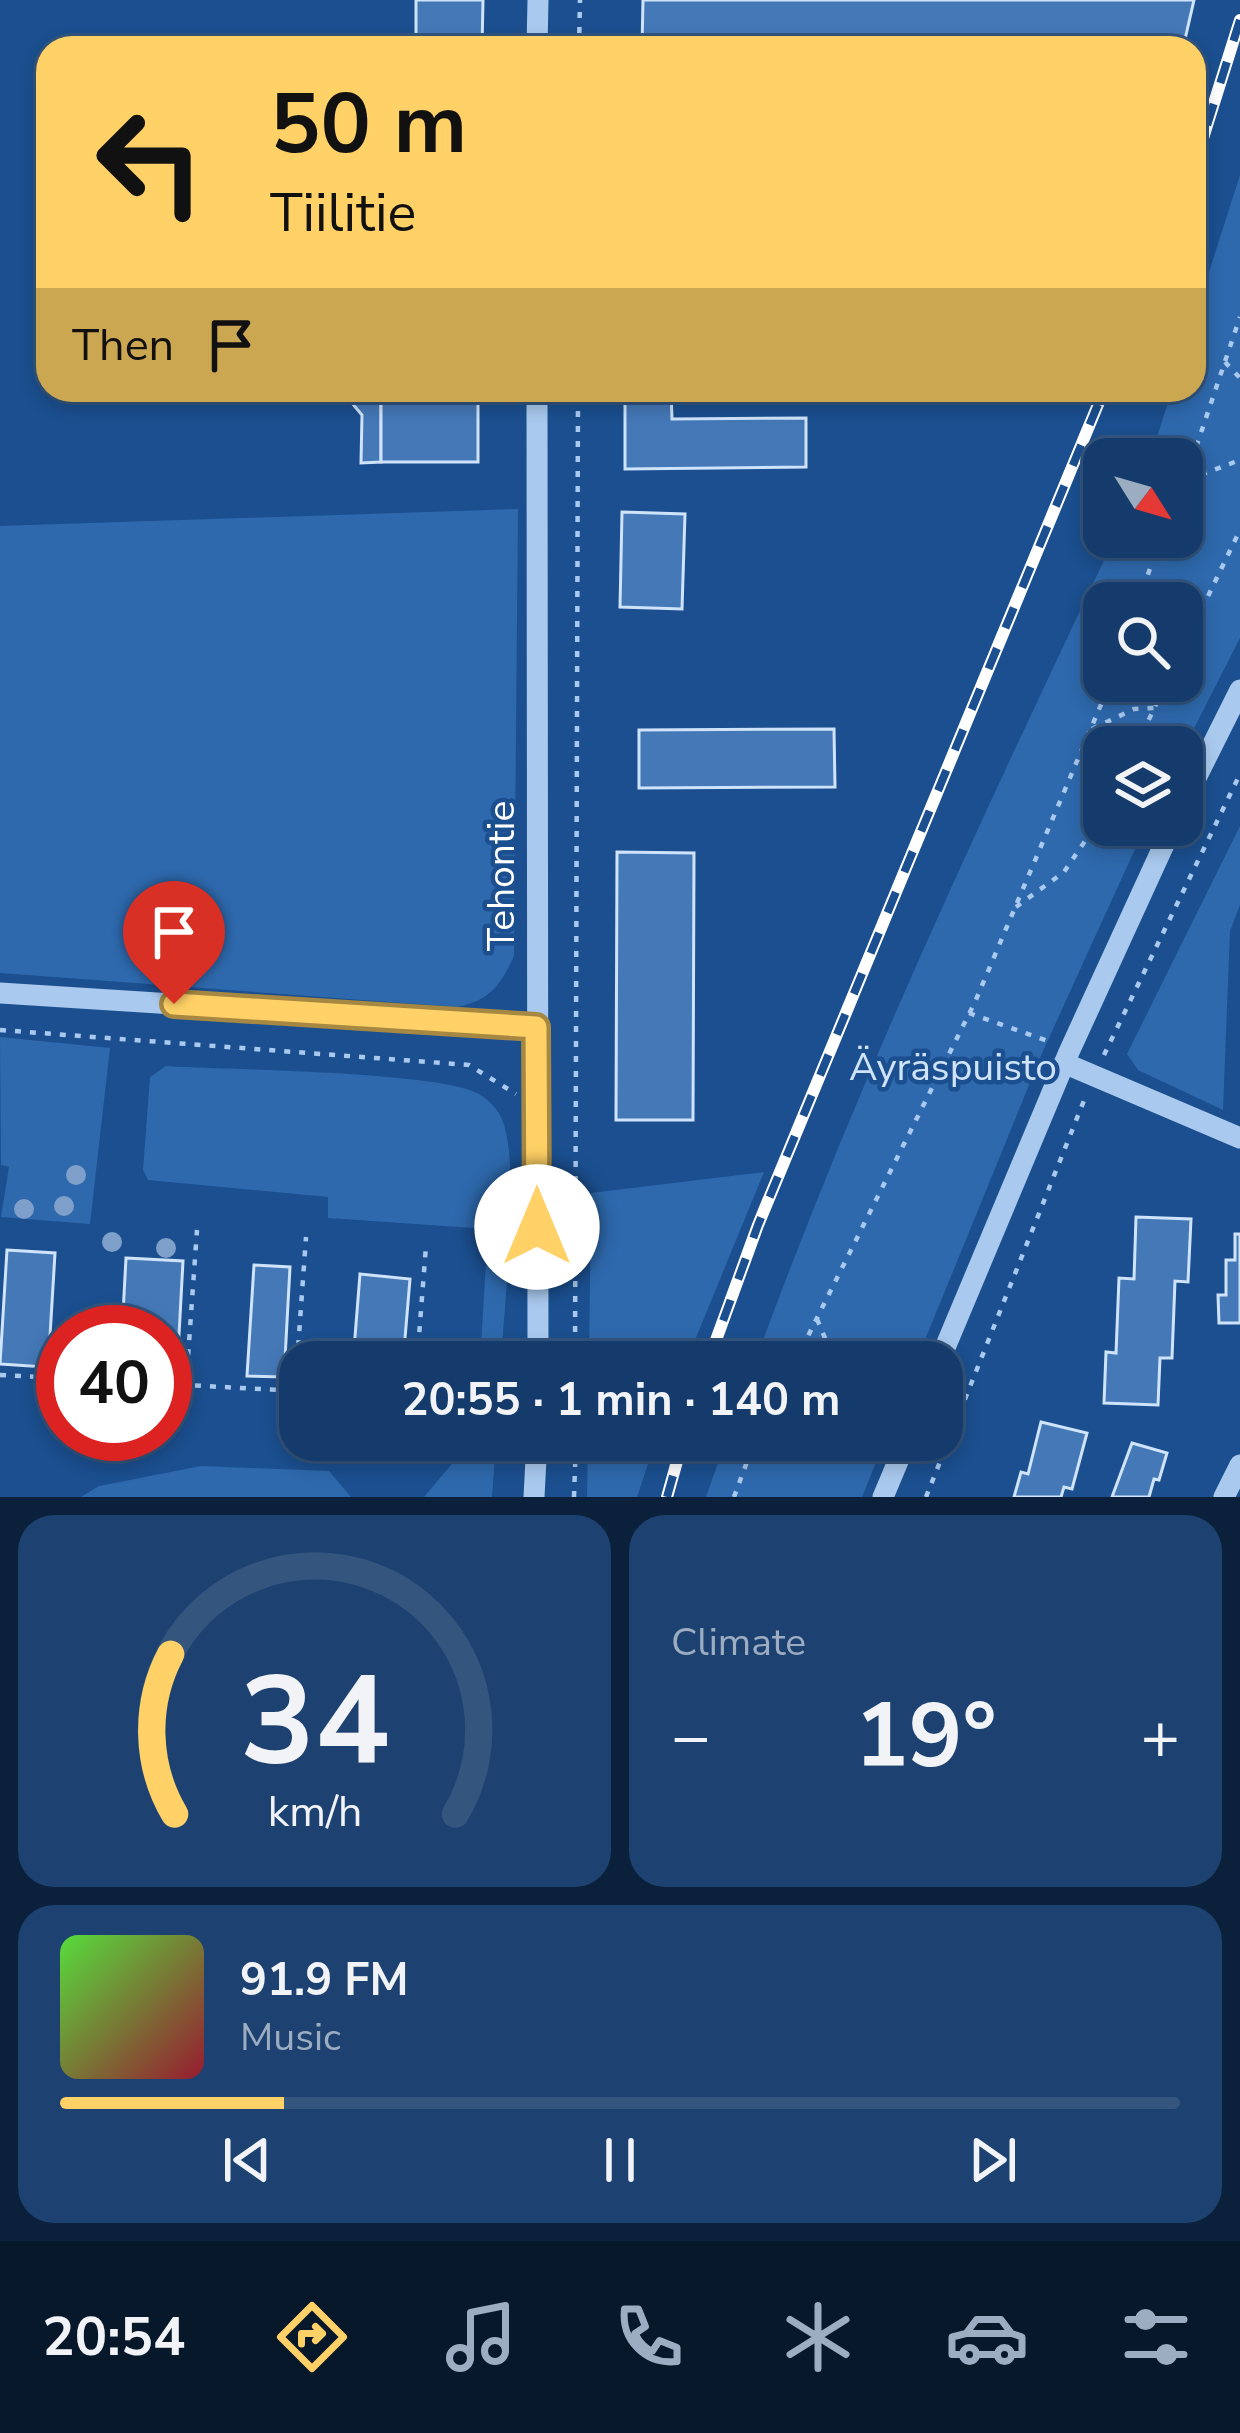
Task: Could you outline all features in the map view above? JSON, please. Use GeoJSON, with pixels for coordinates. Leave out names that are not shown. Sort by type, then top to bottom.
{"type":"FeatureCollection","features":[{"type":"Feature","properties":{"kind":"street"},"geometry":{"type":"LineString","coordinates":[[538,0],[538,36]]}},
{"type":"Feature","properties":{"kind":"street","name":"Tehontie"},"geometry":{"type":"LineString","coordinates":[[537,402],[538,1341]]}},
{"type":"Feature","properties":{"kind":"street"},"geometry":{"type":"LineString","coordinates":[[1203,764],[1240,690]]}},
{"type":"Feature","properties":{"kind":"street"},"geometry":{"type":"LineString","coordinates":[[948,1341],[1067,1058],[1163,846]]}},
{"type":"Feature","properties":{"kind":"street"},"geometry":{"type":"LineString","coordinates":[[0,993],[536,1027]]}},
{"type":"Feature","properties":{"kind":"street"},"geometry":{"type":"LineString","coordinates":[[1067,1058],[1240,1138]]}},
{"type":"Feature","properties":{"kind":"street"},"geometry":{"type":"LineString","coordinates":[[534,1497],[536,1461]]}},
{"type":"Feature","properties":{"kind":"street"},"geometry":{"type":"LineString","coordinates":[[883,1497],[898,1461]]}},
{"type":"Feature","properties":{"kind":"street"},"geometry":{"type":"LineString","coordinates":[[1224,1497],[1240,1465]]}},
{"type":"Feature","properties":{"kind":"path"},"geometry":{"type":"LineString","coordinates":[[580,0],[580,36]]}},
{"type":"Feature","properties":{"kind":"path"},"geometry":{"type":"LineString","coordinates":[[1201,438],[1240,317]]}},
{"type":"Feature","properties":{"kind":"path"},"geometry":{"type":"LineString","coordinates":[[1225,362],[1240,378]]}},
{"type":"Feature","properties":{"kind":"path"},"geometry":{"type":"LineString","coordinates":[[575,1341],[578,402]]}},
{"type":"Feature","properties":{"kind":"path"},"geometry":{"type":"LineString","coordinates":[[1203,474],[1240,460]]}},
{"type":"Feature","properties":{"kind":"path"},"geometry":{"type":"LineString","coordinates":[[1203,607],[1240,530]]}},
{"type":"Feature","properties":{"kind":"path"},"geometry":{"type":"LineString","coordinates":[[1146,726],[1157,702]]}},
{"type":"Feature","properties":{"kind":"path"},"geometry":{"type":"LineString","coordinates":[[1098,726],[1134,709],[1154,708]]}},
{"type":"Feature","properties":{"kind":"path"},"geometry":{"type":"LineString","coordinates":[[806,1341],[969,1013],[1083,749]]}},
{"type":"Feature","properties":{"kind":"path"},"geometry":{"type":"LineString","coordinates":[[1103,1057],[1240,773]]}},
{"type":"Feature","properties":{"kind":"path"},"geometry":{"type":"LineString","coordinates":[[1011,910],[1064,872],[1083,844]]}},
{"type":"Feature","properties":{"kind":"path"},"geometry":{"type":"LineString","coordinates":[[969,1013],[1067,1058]]}},
{"type":"Feature","properties":{"kind":"path"},"geometry":{"type":"LineString","coordinates":[[0,1030],[469,1066],[511,1094]]}},
{"type":"Feature","properties":{"kind":"path"},"geometry":{"type":"LineString","coordinates":[[926,1497],[1087,1095]]}},
{"type":"Feature","properties":{"kind":"path"},"geometry":{"type":"LineString","coordinates":[[192,1305],[197,1230]]}},
{"type":"Feature","properties":{"kind":"path"},"geometry":{"type":"LineString","coordinates":[[300,1341],[306,1238]]}},
{"type":"Feature","properties":{"kind":"path"},"geometry":{"type":"LineString","coordinates":[[419,1341],[426,1246]]}},
{"type":"Feature","properties":{"kind":"path"},"geometry":{"type":"LineString","coordinates":[[817,1319],[826,1341]]}},
{"type":"Feature","properties":{"kind":"path"},"geometry":{"type":"LineString","coordinates":[[0,1375],[36,1377]]}},
{"type":"Feature","properties":{"kind":"path"},"geometry":{"type":"LineString","coordinates":[[192,1385],[279,1390]]}},
{"type":"Feature","properties":{"kind":"path"},"geometry":{"type":"LineString","coordinates":[[574,1497],[575,1461]]}},
{"type":"Feature","properties":{"kind":"path"},"geometry":{"type":"LineString","coordinates":[[734,1497],[747,1461]]}},
{"type":"Feature","properties":{"kind":"green space","name":"Äyräspuisto"},"geometry":{"type":"Polygon","coordinates":[[[1240,175],[1240,638],[1195,726],[1083,726],[1083,846],[1136,846],[1043,1051],[925,1341],[763,1341],[880,1048],[1083,605],[1083,702],[1203,702],[1203,582],[1094,582],[1105,558],[1203,558],[1203,438],[1157,438],[1168,402],[1206,402],[1206,281],[1240,175]]]}},
{"type":"Feature","properties":{"kind":"green space"},"geometry":{"type":"Polygon","coordinates":[[[518,509],[514,956],[493,990],[457,1007],[0,973],[0,526],[518,509]]]}},
{"type":"Feature","properties":{"kind":"green space"},"geometry":{"type":"Polygon","coordinates":[[[1240,826],[1240,905],[1230,931],[1223,1110],[1138,1070],[1127,1054],[1240,826]]]}},
{"type":"Feature","properties":{"kind":"green space"},"geometry":{"type":"Polygon","coordinates":[[[0,1037],[110,1048],[90,1224],[1,1217],[9,1167],[1,1165],[0,1037]]]}},
{"type":"Feature","properties":{"kind":"green space"},"geometry":{"type":"Polygon","coordinates":[[[166,1066],[329,1073],[456,1086],[490,1102],[503,1122],[510,1171],[502,1341],[481,1341],[488,1229],[328,1218],[328,1197],[148,1180],[143,1170],[150,1077],[166,1066]]]}},
{"type":"Feature","properties":{"kind":"green space"},"geometry":{"type":"Polygon","coordinates":[[[764,1172],[695,1341],[589,1341],[591,1193],[764,1172]]]}},
{"type":"Feature","properties":{"kind":"green space"},"geometry":{"type":"Polygon","coordinates":[[[454,1461],[495,1461],[492,1497],[424,1497],[454,1461]]]}},
{"type":"Feature","properties":{"kind":"green space"},"geometry":{"type":"Polygon","coordinates":[[[588,1461],[649,1461],[637,1497],[587,1497],[588,1461]]]}},
{"type":"Feature","properties":{"kind":"green space"},"geometry":{"type":"Polygon","coordinates":[[[719,1461],[877,1461],[862,1497],[706,1497],[719,1461]]]}},
{"type":"Feature","properties":{"kind":"green space"},"geometry":{"type":"Polygon","coordinates":[[[201,1466],[329,1471],[351,1497],[81,1497],[99,1486],[201,1466]]]}},
{"type":"Feature","properties":{"kind":"building"},"geometry":{"type":"Polygon","coordinates":[[[416,0],[483,0],[482,36],[416,36],[416,0]]]}},
{"type":"Feature","properties":{"kind":"building"},"geometry":{"type":"Polygon","coordinates":[[[643,0],[1194,0],[1186,36],[642,36],[643,0]]]}},
{"type":"Feature","properties":{"kind":"building"},"geometry":{"type":"Polygon","coordinates":[[[351,402],[381,402],[381,462],[361,463],[362,415],[351,402]]]}},
{"type":"Feature","properties":{"kind":"building"},"geometry":{"type":"Polygon","coordinates":[[[381,402],[478,402],[478,462],[381,462],[381,402]]]}},
{"type":"Feature","properties":{"kind":"building"},"geometry":{"type":"Polygon","coordinates":[[[625,402],[671,402],[672,419],[806,418],[806,467],[625,469],[625,402]]]}},
{"type":"Feature","properties":{"kind":"building"},"geometry":{"type":"Polygon","coordinates":[[[622,512],[685,514],[682,609],[620,607],[622,512]]]}},
{"type":"Feature","properties":{"kind":"building"},"geometry":{"type":"Polygon","coordinates":[[[834,729],[835,787],[639,788],[639,730],[834,729]]]}},
{"type":"Feature","properties":{"kind":"building"},"geometry":{"type":"Polygon","coordinates":[[[617,852],[694,853],[693,1120],[616,1120],[617,852]]]}},
{"type":"Feature","properties":{"kind":"building"},"geometry":{"type":"Polygon","coordinates":[[[1136,1217],[1191,1219],[1188,1282],[1175,1281],[1172,1358],[1160,1358],[1158,1405],[1104,1403],[1106,1352],[1116,1353],[1119,1278],[1134,1279],[1136,1217]]]}},
{"type":"Feature","properties":{"kind":"building"},"geometry":{"type":"Polygon","coordinates":[[[1235,1234],[1240,1234],[1240,1323],[1219,1323],[1218,1295],[1226,1295],[1226,1260],[1235,1260],[1235,1234]]]}},
{"type":"Feature","properties":{"kind":"building"},"geometry":{"type":"Polygon","coordinates":[[[7,1250],[55,1253],[52,1305],[36,1305],[36,1366],[0,1364],[7,1250]]]}},
{"type":"Feature","properties":{"kind":"building"},"geometry":{"type":"Polygon","coordinates":[[[126,1258],[183,1261],[181,1305],[123,1305],[126,1258]]]}},
{"type":"Feature","properties":{"kind":"building"},"geometry":{"type":"Polygon","coordinates":[[[254,1265],[290,1267],[279,1377],[247,1376],[254,1265]]]}},
{"type":"Feature","properties":{"kind":"building"},"geometry":{"type":"Polygon","coordinates":[[[360,1274],[410,1279],[405,1341],[355,1341],[360,1274]]]}},
{"type":"Feature","properties":{"kind":"building"},"geometry":{"type":"Polygon","coordinates":[[[1041,1422],[1087,1433],[1072,1489],[1064,1487],[1061,1497],[1014,1497],[1021,1472],[1028,1474],[1041,1422]]]}},
{"type":"Feature","properties":{"kind":"building"},"geometry":{"type":"Polygon","coordinates":[[[1132,1443],[1167,1453],[1159,1480],[1154,1479],[1149,1497],[1112,1497],[1132,1443]]]}},
{"type":"Feature","properties":{"kind":"railway"},"geometry":{"type":"LineString","coordinates":[[1206,129],[1240,20]]}},
{"type":"Feature","properties":{"kind":"railway"},"geometry":{"type":"LineString","coordinates":[[716,1341],[758,1225],[1099,402]]}},
{"type":"Feature","properties":{"kind":"railway"},"geometry":{"type":"LineString","coordinates":[[667,1497],[677,1461]]}},
{"type":"Feature","properties":{"kind":"route"},"geometry":{"type":"LineString","coordinates":[[174,1004],[536,1027],[537,1227]]}}]}
